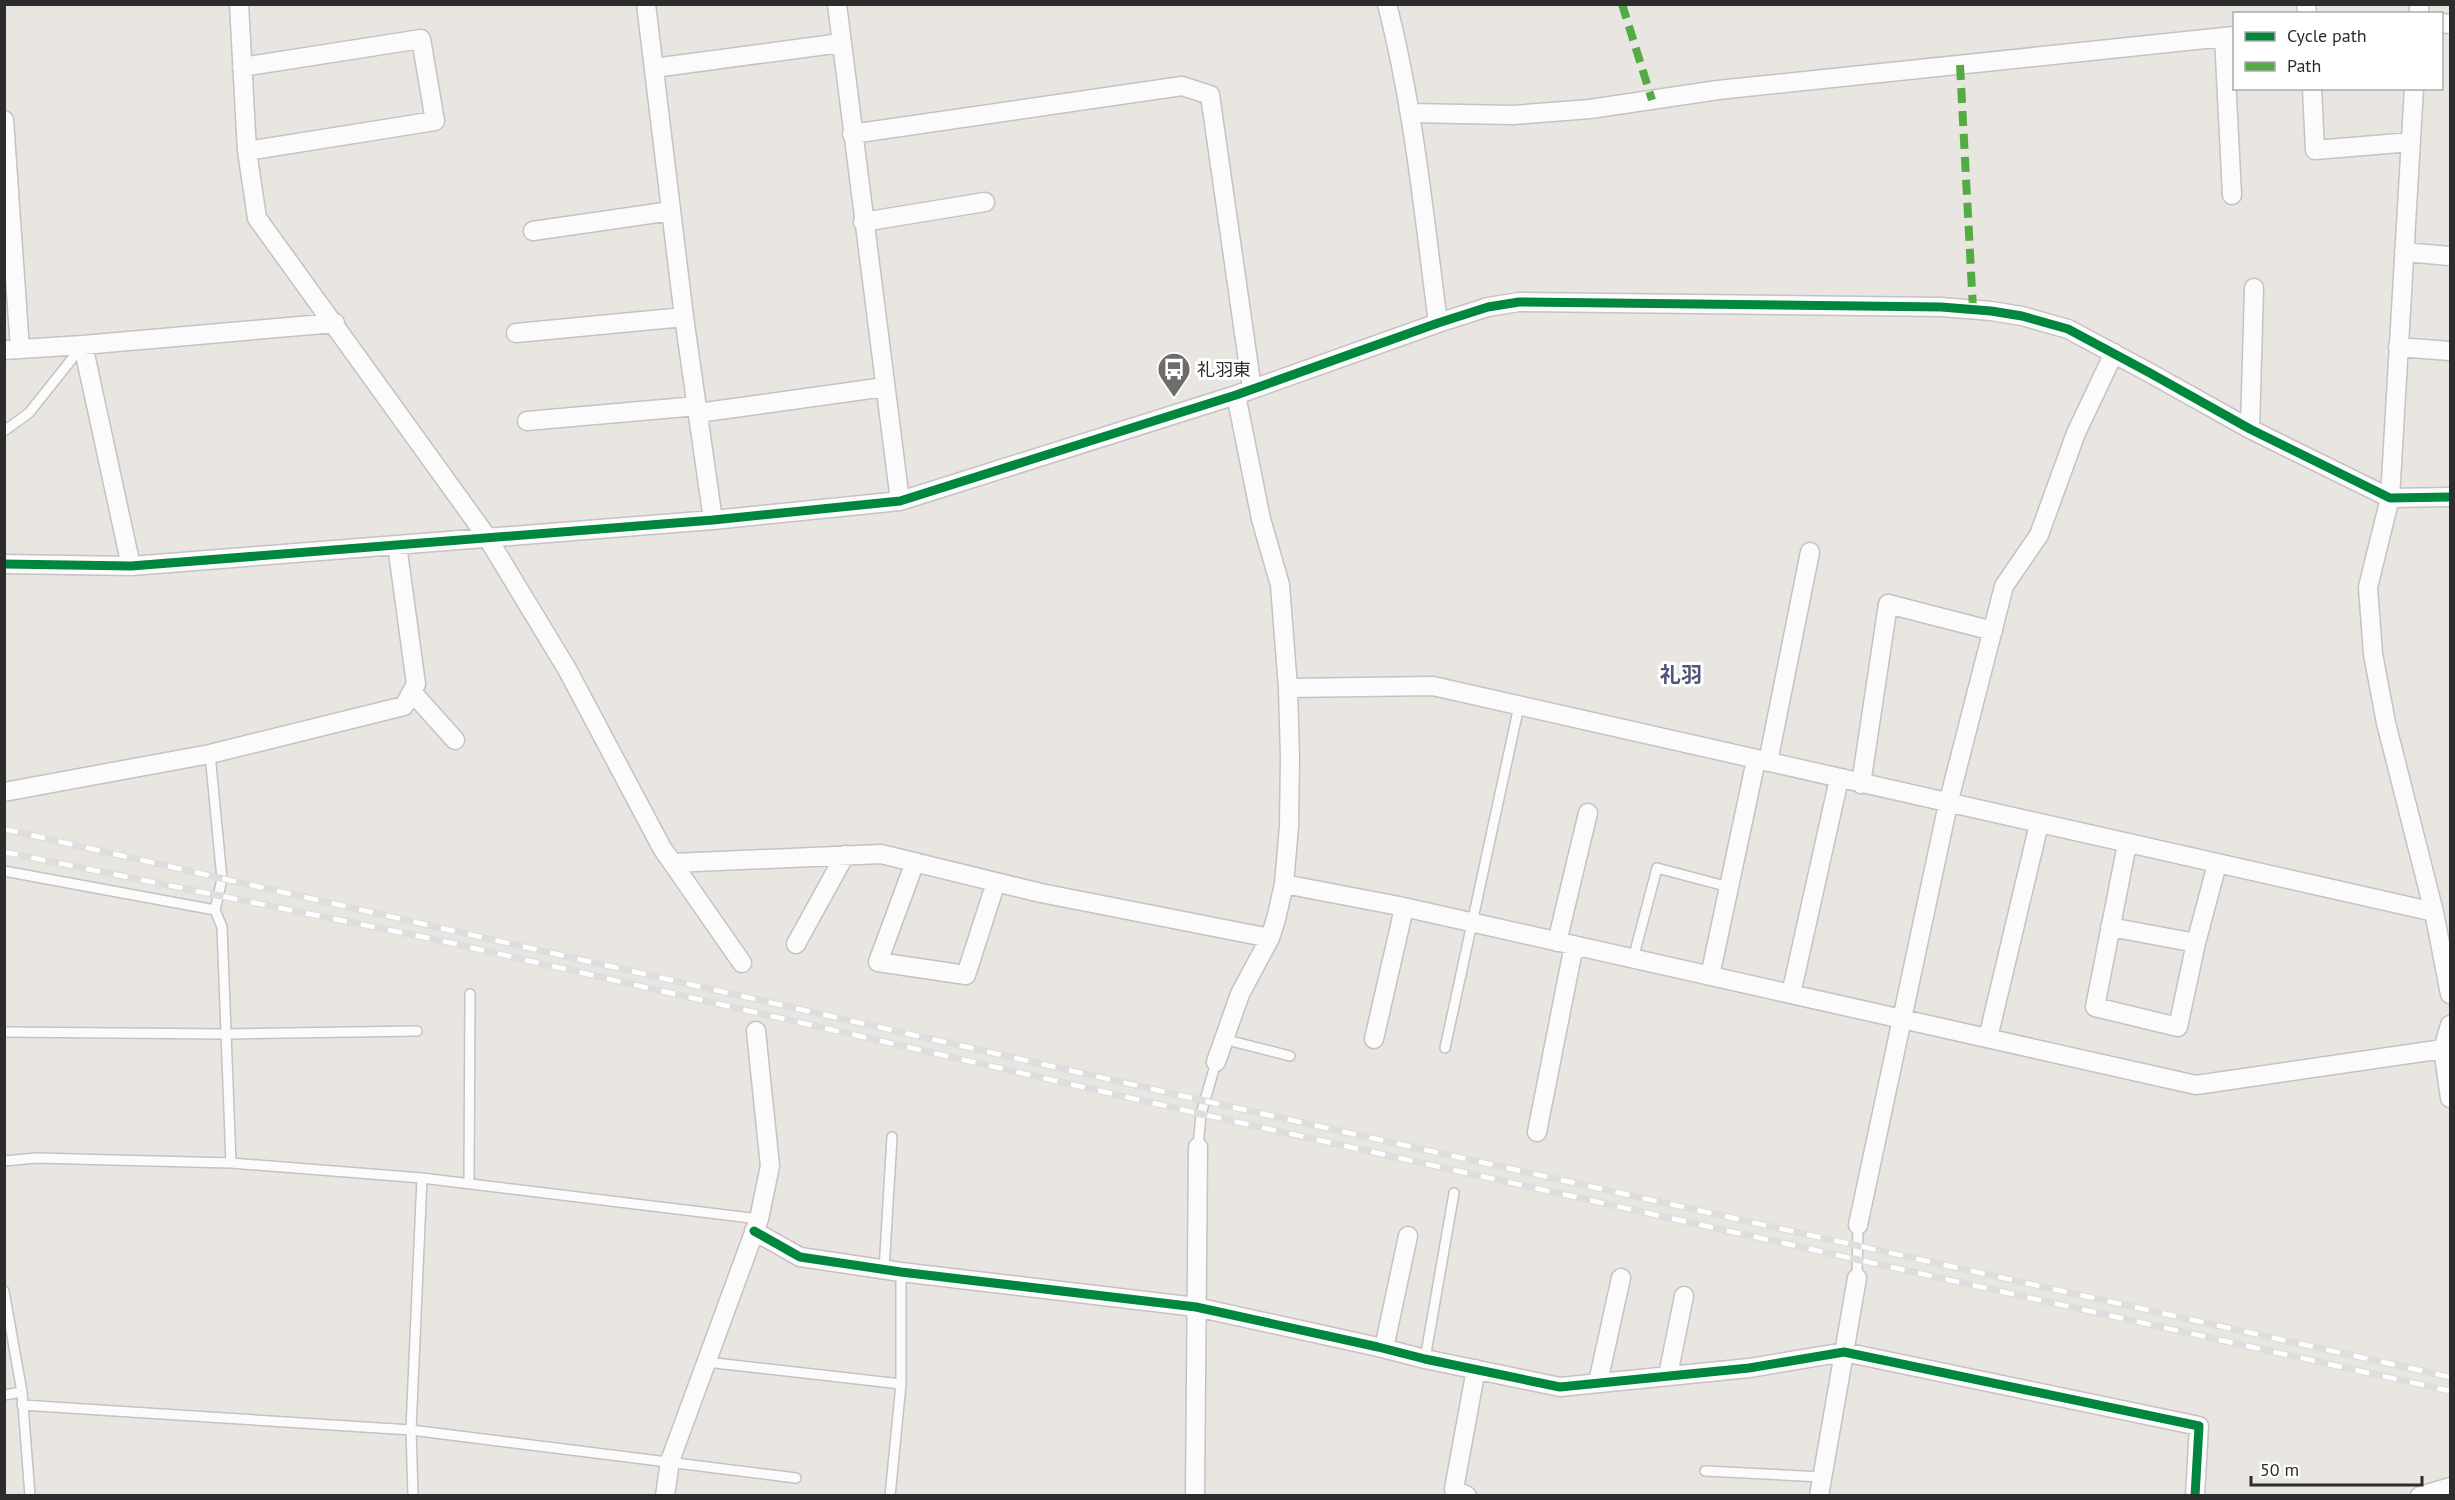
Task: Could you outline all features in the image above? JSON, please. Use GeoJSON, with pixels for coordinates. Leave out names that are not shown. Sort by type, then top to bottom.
{"type":"FeatureCollection","features":[{"type":"Feature","properties":{"kind":"street"},"geometry":{"type":"LineString","coordinates":[[239,4],[247,151],[257,218],[487,537],[567,669],[662,848],[742,963]]}},
{"type":"Feature","properties":{"kind":"street"},"geometry":{"type":"LineString","coordinates":[[646,4],[684,317],[713,520]]}},
{"type":"Feature","properties":{"kind":"street"},"geometry":{"type":"LineString","coordinates":[[837,4],[900,501]]}},
{"type":"Feature","properties":{"kind":"street"},"geometry":{"type":"LineString","coordinates":[[1387,4],[1410,113],[1438,323]]}},
{"type":"Feature","properties":{"kind":"street"},"geometry":{"type":"LineString","coordinates":[[1410,113],[1513,115],[1590,109],[1718,90],[2229,37],[2232,195]]}},
{"type":"Feature","properties":{"kind":"street"},"geometry":{"type":"LineString","coordinates":[[242,67],[421,39],[435,121],[247,151]]}},
{"type":"Feature","properties":{"kind":"street"},"geometry":{"type":"LineString","coordinates":[[654,68],[841,43]]}},
{"type":"Feature","properties":{"kind":"street"},"geometry":{"type":"LineString","coordinates":[[852,134],[1182,86],[1210,95],[1260,519],[1280,585],[1288,688],[1289,826],[1284,884],[1270,938],[1240,994],[1216,1062]]}},
{"type":"Feature","properties":{"kind":"street"},"geometry":{"type":"LineString","coordinates":[[2312,90],[2315,150],[2411,142]]}},
{"type":"Feature","properties":{"kind":"street"},"geometry":{"type":"LineString","coordinates":[[2414,90],[2390,498],[2368,587],[2373,654],[2386,723],[2434,912],[2451,994]]}},
{"type":"Feature","properties":{"kind":"street"},"geometry":{"type":"LineString","coordinates":[[4,120],[12,350],[334,322]]}},
{"type":"Feature","properties":{"kind":"street"},"geometry":{"type":"LineString","coordinates":[[863,222],[984,202]]}},
{"type":"Feature","properties":{"kind":"street"},"geometry":{"type":"LineString","coordinates":[[533,231],[671,211]]}},
{"type":"Feature","properties":{"kind":"street"},"geometry":{"type":"LineString","coordinates":[[2404,252],[2451,256]]}},
{"type":"Feature","properties":{"kind":"street"},"geometry":{"type":"LineString","coordinates":[[2250,429],[2254,288]]}},
{"type":"Feature","properties":{"kind":"street"},"geometry":{"type":"LineString","coordinates":[[4,564],[131,566],[713,520],[900,501],[1244,392],[1438,323],[1488,307],[1519,302],[1941,307],[2022,316],[2068,330],[2250,429],[2390,498],[2451,497]]}},
{"type":"Feature","properties":{"kind":"street"},"geometry":{"type":"LineString","coordinates":[[516,333],[684,317]]}},
{"type":"Feature","properties":{"kind":"street"},"geometry":{"type":"LineString","coordinates":[[83,345],[131,566]]}},
{"type":"Feature","properties":{"kind":"street"},"geometry":{"type":"LineString","coordinates":[[2398,347],[2451,351]]}},
{"type":"Feature","properties":{"kind":"street"},"geometry":{"type":"LineString","coordinates":[[1858,1225],[1948,804],[2004,586],[2039,535],[2076,433],[2114,353]]}},
{"type":"Feature","properties":{"kind":"street"},"geometry":{"type":"LineString","coordinates":[[527,421],[697,409],[885,387]]}},
{"type":"Feature","properties":{"kind":"street"},"geometry":{"type":"LineString","coordinates":[[4,792],[210,754],[404,706],[416,684],[397,545]]}},
{"type":"Feature","properties":{"kind":"street"},"geometry":{"type":"LineString","coordinates":[[1710,976],[1729,887],[1762,761],[1810,552]]}},
{"type":"Feature","properties":{"kind":"street"},"geometry":{"type":"LineString","coordinates":[[1861,784],[1888,604],[1993,631]]}},
{"type":"Feature","properties":{"kind":"street"},"geometry":{"type":"LineString","coordinates":[[1288,688],[1432,686],[2434,912]]}},
{"type":"Feature","properties":{"kind":"street"},"geometry":{"type":"LineString","coordinates":[[412,692],[455,740]]}},
{"type":"Feature","properties":{"kind":"street"},"geometry":{"type":"LineString","coordinates":[[1791,994],[1839,779]]}},
{"type":"Feature","properties":{"kind":"street"},"geometry":{"type":"LineString","coordinates":[[1537,1132],[1588,813]]}},
{"type":"Feature","properties":{"kind":"street"},"geometry":{"type":"LineString","coordinates":[[1988,1038],[2039,824]]}},
{"type":"Feature","properties":{"kind":"street"},"geometry":{"type":"LineString","coordinates":[[2127,844],[2095,1007],[2178,1027],[2196,943],[2217,864]]}},
{"type":"Feature","properties":{"kind":"street"},"geometry":{"type":"LineString","coordinates":[[673,863],[881,854],[1041,893],[1270,938]]}},
{"type":"Feature","properties":{"kind":"street"},"geometry":{"type":"LineString","coordinates":[[796,944],[845,855]]}},
{"type":"Feature","properties":{"kind":"street"},"geometry":{"type":"LineString","coordinates":[[915,862],[878,962],[966,975],[996,882]]}},
{"type":"Feature","properties":{"kind":"street"},"geometry":{"type":"LineString","coordinates":[[1284,884],[1404,908],[2196,1085],[2443,1049]]}},
{"type":"Feature","properties":{"kind":"street"},"geometry":{"type":"LineString","coordinates":[[1374,1039],[1404,908]]}},
{"type":"Feature","properties":{"kind":"street"},"geometry":{"type":"LineString","coordinates":[[2110,927],[2196,943]]}},
{"type":"Feature","properties":{"kind":"street"},"geometry":{"type":"LineString","coordinates":[[2451,1025],[2443,1049],[2451,1098]]}},
{"type":"Feature","properties":{"kind":"street"},"geometry":{"type":"LineString","coordinates":[[665,1496],[670,1461],[757,1225],[770,1166],[756,1031]]}},
{"type":"Feature","properties":{"kind":"street"},"geometry":{"type":"LineString","coordinates":[[1195,1496],[1198,1147]]}},
{"type":"Feature","properties":{"kind":"street"},"geometry":{"type":"LineString","coordinates":[[757,1225],[800,1257],[893,1271],[1196,1307],[1560,1387],[1749,1368],[1844,1352],[2199,1426],[2195,1496]]}},
{"type":"Feature","properties":{"kind":"street"},"geometry":{"type":"LineString","coordinates":[[1384,1348],[1408,1236]]}},
{"type":"Feature","properties":{"kind":"street"},"geometry":{"type":"LineString","coordinates":[[1598,1382],[1621,1278]]}},
{"type":"Feature","properties":{"kind":"street"},"geometry":{"type":"LineString","coordinates":[[1819,1496],[1857,1278]]}},
{"type":"Feature","properties":{"kind":"street"},"geometry":{"type":"LineString","coordinates":[[1668,1375],[1684,1296]]}},
{"type":"Feature","properties":{"kind":"street"},"geometry":{"type":"LineString","coordinates":[[1467,1496],[1454,1489],[1476,1370]]}},
{"type":"Feature","properties":{"kind":"lane"},"geometry":{"type":"LineString","coordinates":[[4,431],[29,413],[83,345]]}},
{"type":"Feature","properties":{"kind":"lane"},"geometry":{"type":"LineString","coordinates":[[1445,1048],[1519,706]]}},
{"type":"Feature","properties":{"kind":"lane"},"geometry":{"type":"LineString","coordinates":[[210,754],[222,879],[215,910],[222,927],[231,1163]]}},
{"type":"Feature","properties":{"kind":"lane"},"geometry":{"type":"LineString","coordinates":[[1633,959],[1658,868],[1729,887]]}},
{"type":"Feature","properties":{"kind":"lane"},"geometry":{"type":"LineString","coordinates":[[4,871],[215,910]]}},
{"type":"Feature","properties":{"kind":"lane"},"geometry":{"type":"LineString","coordinates":[[469,1182],[470,994]]}},
{"type":"Feature","properties":{"kind":"lane"},"geometry":{"type":"LineString","coordinates":[[4,1032],[226,1034],[417,1031]]}},
{"type":"Feature","properties":{"kind":"lane"},"geometry":{"type":"LineString","coordinates":[[1223,1039],[1290,1056]]}},
{"type":"Feature","properties":{"kind":"lane"},"geometry":{"type":"LineString","coordinates":[[1198,1147],[1201,1114],[1216,1062]]}},
{"type":"Feature","properties":{"kind":"lane"},"geometry":{"type":"LineString","coordinates":[[890,1496],[901,1384],[893,1271],[892,1137]]}},
{"type":"Feature","properties":{"kind":"lane"},"geometry":{"type":"LineString","coordinates":[[4,1161],[36,1158],[231,1163],[422,1178],[469,1182],[757,1225]]}},
{"type":"Feature","properties":{"kind":"lane"},"geometry":{"type":"LineString","coordinates":[[413,1496],[411,1430],[422,1178]]}},
{"type":"Feature","properties":{"kind":"lane"},"geometry":{"type":"LineString","coordinates":[[1425,1359],[1454,1193]]}},
{"type":"Feature","properties":{"kind":"lane"},"geometry":{"type":"LineString","coordinates":[[1857,1278],[1858,1225]]}},
{"type":"Feature","properties":{"kind":"lane"},"geometry":{"type":"LineString","coordinates":[[4,1291],[22,1392],[30,1496]]}},
{"type":"Feature","properties":{"kind":"lane"},"geometry":{"type":"LineString","coordinates":[[706,1362],[901,1384]]}},
{"type":"Feature","properties":{"kind":"lane"},"geometry":{"type":"LineString","coordinates":[[4,1395],[22,1392]]}},
{"type":"Feature","properties":{"kind":"lane"},"geometry":{"type":"LineString","coordinates":[[22,1404],[411,1430],[796,1478]]}},
{"type":"Feature","properties":{"kind":"lane"},"geometry":{"type":"LineString","coordinates":[[1705,1471],[1822,1477]]}},
{"type":"Feature","properties":{"kind":"railway"},"geometry":{"type":"LineString","coordinates":[[4,829],[1205,1101],[2450,1377]]}},
{"type":"Feature","properties":{"kind":"railway"},"geometry":{"type":"LineString","coordinates":[[4,852],[438,940],[1201,1114],[2450,1391]]}},
{"type":"Feature","properties":{"kind":"marked path"},"geometry":{"type":"LineString","coordinates":[[1622,4],[1652,100]]}},
{"type":"Feature","properties":{"kind":"marked path"},"geometry":{"type":"LineString","coordinates":[[1960,65],[1973,309]]}},
{"type":"Feature","properties":{"kind":"cycle path"},"geometry":{"type":"LineString","coordinates":[[4,564],[131,566],[713,520],[900,501],[1236,395],[1438,323],[1488,307],[1519,302],[1941,307],[2022,316],[2068,329],[2250,429],[2390,498],[2450,497]]}},
{"type":"Feature","properties":{"kind":"cycle path"},"geometry":{"type":"LineString","coordinates":[[754,1231],[800,1257],[901,1272],[1196,1307],[1560,1387],[1749,1368],[1844,1352],[2199,1426],[2195,1496]]}},
{"type":"Feature","properties":{"kind":"place","name":"礼羽東"},"geometry":{"type":"Point","coordinates":[1174,398]}},
{"type":"Feature","properties":{"kind":"district","name":"礼羽"},"geometry":{"type":"Point","coordinates":[1681,674]}}]}
